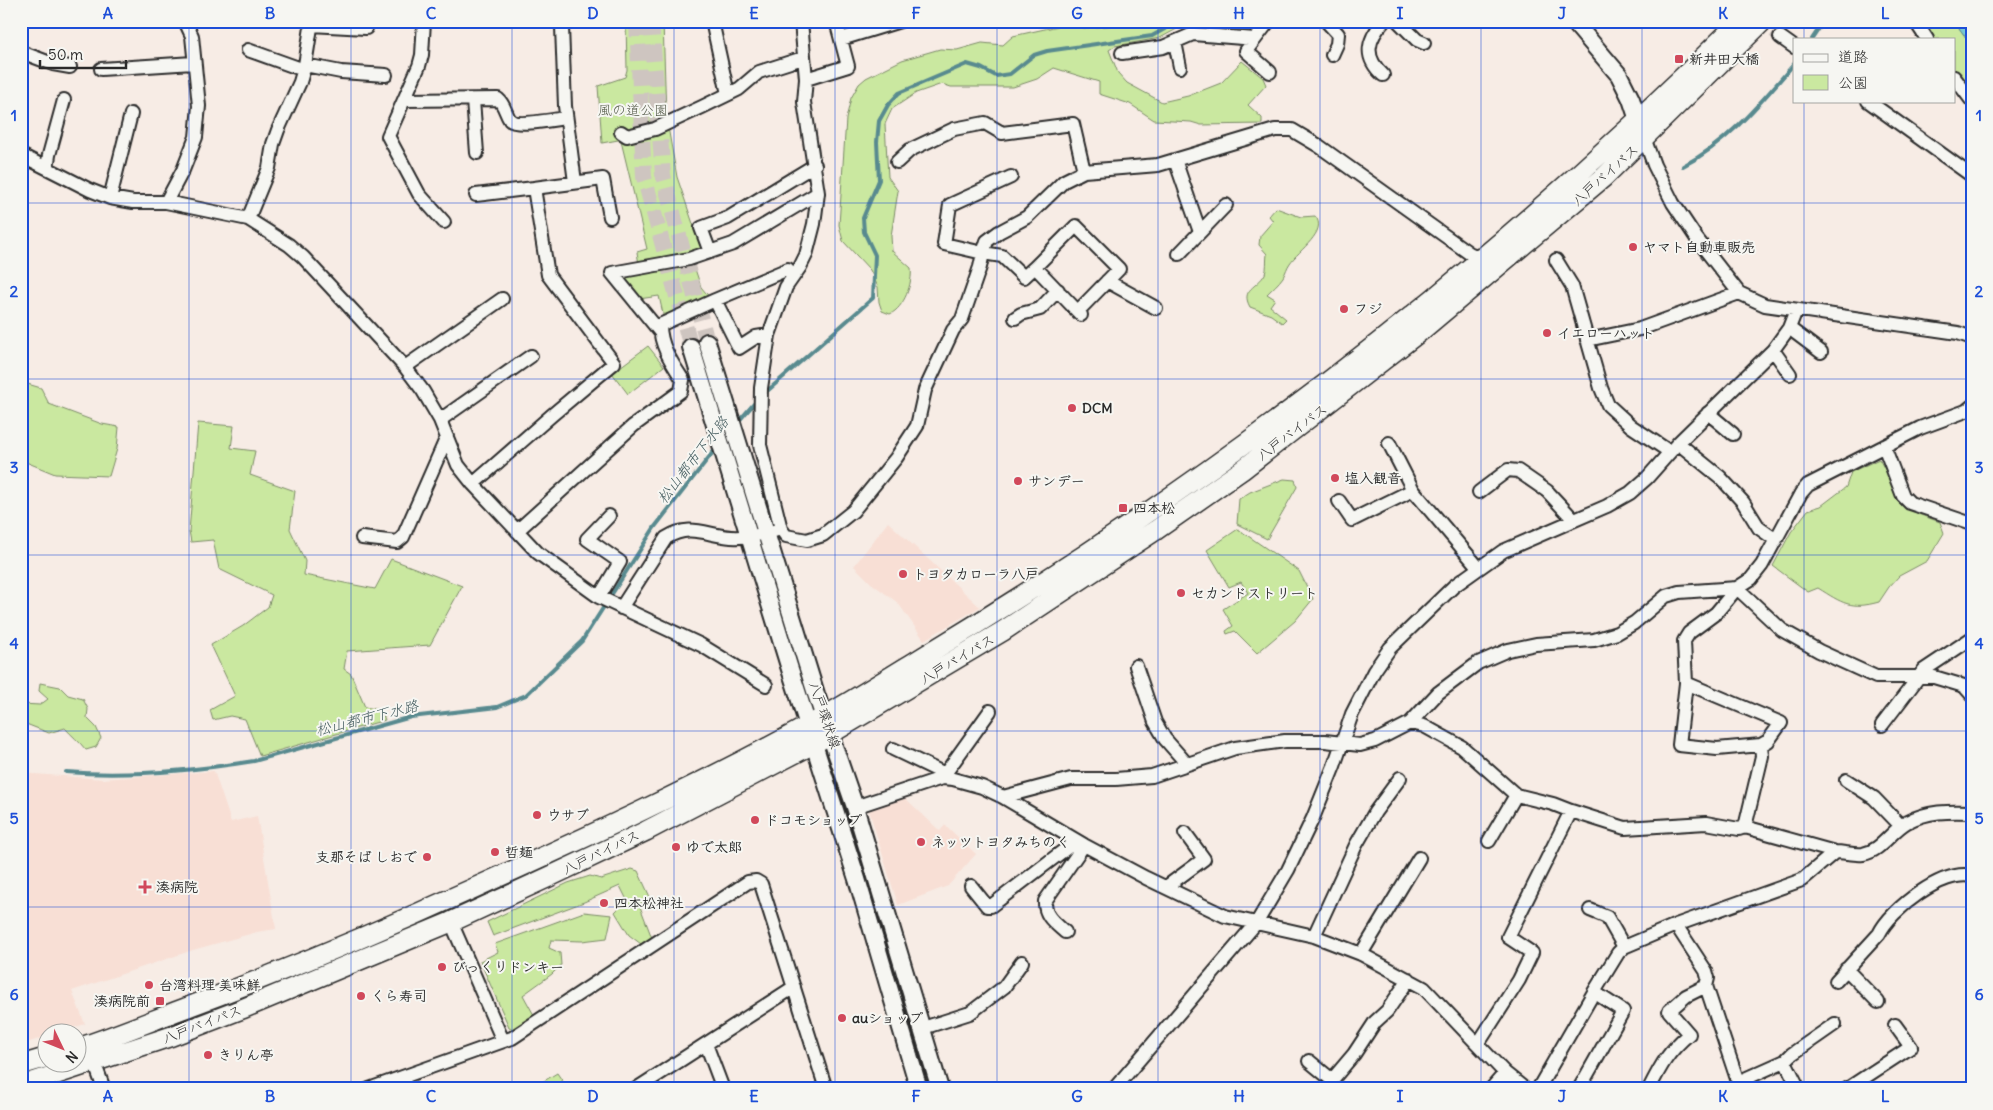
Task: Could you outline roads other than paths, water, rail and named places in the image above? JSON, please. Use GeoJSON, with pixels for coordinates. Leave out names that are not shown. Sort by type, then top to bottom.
{"type":"FeatureCollection","features":[{"type":"Feature","properties":{"kind":"highway","name":"八戸バイパス"},"geometry":{"type":"LineString","coordinates":[[828,725],[1183,488],[1300,402],[1536,212],[1638,120],[1740,21]]}},
{"type":"Feature","properties":{"kind":"highway","name":"八戸バイパス"},"geometry":{"type":"LineString","coordinates":[[88,1052],[242,1009],[451,922],[646,830],[828,725],[1004,631],[1177,516],[1242,470],[1323,408],[1514,253],[1604,177],[1764,21]]}},
{"type":"Feature","properties":{"kind":"highway","name":"八戸バイパス"},"geometry":{"type":"LineString","coordinates":[[88,1052],[430,908],[811,735]]}},
{"type":"Feature","properties":{"kind":"highway"},"geometry":{"type":"LineString","coordinates":[[21,1065],[38,1060]]}},
{"type":"Feature","properties":{"kind":"highway","name":"八戸バイパス"},"geometry":{"type":"LineString","coordinates":[[21,1086],[48,1072]]}},
{"type":"Feature","properties":{"kind":"main road"},"geometry":{"type":"LineString","coordinates":[[1573,21],[1619,75],[1631,99],[1638,120]]}},
{"type":"Feature","properties":{"kind":"main road","name":"八戸環状線"},"geometry":{"type":"LineString","coordinates":[[920,1089],[750,536],[699,345],[774,531],[816,694],[855,807],[940,1089]]}},
{"type":"Feature","properties":{"kind":"street"},"geometry":{"type":"LineString","coordinates":[[166,202],[183,170],[196,137],[199,106],[193,63],[192,36],[185,21]]}},
{"type":"Feature","properties":{"kind":"street"},"geometry":{"type":"LineString","coordinates":[[424,21],[422,55],[388,136],[419,194],[444,222]]}},
{"type":"Feature","properties":{"kind":"street"},"geometry":{"type":"LineString","coordinates":[[712,21],[728,94]]}},
{"type":"Feature","properties":{"kind":"street"},"geometry":{"type":"LineString","coordinates":[[774,531],[760,445],[761,388],[769,335],[786,287],[800,267],[806,254],[814,224],[818,193],[804,102],[806,79],[801,21]]}},
{"type":"Feature","properties":{"kind":"street"},"geometry":{"type":"LineString","coordinates":[[806,79],[848,66],[836,21]]}},
{"type":"Feature","properties":{"kind":"street"},"geometry":{"type":"LineString","coordinates":[[841,39],[900,21]]}},
{"type":"Feature","properties":{"kind":"street"},"geometry":{"type":"LineString","coordinates":[[1269,21],[1246,51],[1270,72]]}},
{"type":"Feature","properties":{"kind":"street"},"geometry":{"type":"LineString","coordinates":[[1326,21],[1338,34],[1337,44],[1332,55]]}},
{"type":"Feature","properties":{"kind":"street"},"geometry":{"type":"LineString","coordinates":[[1383,75],[1374,67],[1368,54],[1372,38],[1377,28],[1384,21]]}},
{"type":"Feature","properties":{"kind":"street"},"geometry":{"type":"LineString","coordinates":[[1398,21],[1417,40],[1424,43]]}},
{"type":"Feature","properties":{"kind":"street"},"geometry":{"type":"LineString","coordinates":[[1915,21],[1926,38]]}},
{"type":"Feature","properties":{"kind":"street"},"geometry":{"type":"LineString","coordinates":[[248,219],[269,168],[273,144],[278,130],[294,97],[304,67],[312,23],[366,28]]}},
{"type":"Feature","properties":{"kind":"street"},"geometry":{"type":"LineString","coordinates":[[562,27],[566,118],[575,182]]}},
{"type":"Feature","properties":{"kind":"street"},"geometry":{"type":"LineString","coordinates":[[1122,53],[1163,47],[1193,34],[1255,39]]}},
{"type":"Feature","properties":{"kind":"street"},"geometry":{"type":"LineString","coordinates":[[1780,37],[1793,46]]}},
{"type":"Feature","properties":{"kind":"street"},"geometry":{"type":"LineString","coordinates":[[1175,42],[1180,67]]}},
{"type":"Feature","properties":{"kind":"street"},"geometry":{"type":"LineString","coordinates":[[248,50],[304,67],[386,75]]}},
{"type":"Feature","properties":{"kind":"street"},"geometry":{"type":"LineString","coordinates":[[21,52],[70,68]]}},
{"type":"Feature","properties":{"kind":"street"},"geometry":{"type":"LineString","coordinates":[[621,132],[626,136],[654,129],[739,89],[759,72],[803,58]]}},
{"type":"Feature","properties":{"kind":"street"},"geometry":{"type":"LineString","coordinates":[[101,69],[193,63]]}},
{"type":"Feature","properties":{"kind":"street"},"geometry":{"type":"LineString","coordinates":[[1956,80],[1972,100]]}},
{"type":"Feature","properties":{"kind":"street"},"geometry":{"type":"LineString","coordinates":[[404,100],[498,99],[505,105],[509,119],[517,124],[566,118]]}},
{"type":"Feature","properties":{"kind":"street"},"geometry":{"type":"LineString","coordinates":[[47,168],[64,100]]}},
{"type":"Feature","properties":{"kind":"street"},"geometry":{"type":"LineString","coordinates":[[473,100],[477,153]]}},
{"type":"Feature","properties":{"kind":"street"},"geometry":{"type":"LineString","coordinates":[[1869,102],[1972,176]]}},
{"type":"Feature","properties":{"kind":"street"},"geometry":{"type":"LineString","coordinates":[[110,198],[131,114]]}},
{"type":"Feature","properties":{"kind":"street"},"geometry":{"type":"LineString","coordinates":[[1638,120],[1644,139],[1673,202],[1696,239],[1739,293],[1766,305],[1958,333],[1972,338]]}},
{"type":"Feature","properties":{"kind":"street"},"geometry":{"type":"LineString","coordinates":[[897,162],[910,150],[954,129],[985,123],[1002,133],[1073,124],[1084,172]]}},
{"type":"Feature","properties":{"kind":"street"},"geometry":{"type":"LineString","coordinates":[[621,608],[666,538],[676,532],[688,530],[731,537],[750,536],[774,531],[786,536],[807,540],[823,535],[853,512],[896,458],[917,426],[925,390],[953,330],[962,319],[987,241],[999,232],[1027,217],[1064,181],[1084,172],[1158,166],[1275,130],[1292,130],[1318,146],[1464,249],[1480,258],[1492,260],[1514,253]]}},
{"type":"Feature","properties":{"kind":"street"},"geometry":{"type":"LineString","coordinates":[[21,154],[90,190],[110,198],[133,202],[166,202],[248,219],[289,245],[405,368],[423,390],[440,420],[458,465],[473,484],[538,553],[599,597],[701,646],[766,685]]}},
{"type":"Feature","properties":{"kind":"street"},"geometry":{"type":"LineString","coordinates":[[1175,160],[1200,232]]}},
{"type":"Feature","properties":{"kind":"street"},"geometry":{"type":"LineString","coordinates":[[710,252],[701,228],[728,218],[815,164]]}},
{"type":"Feature","properties":{"kind":"street"},"geometry":{"type":"LineString","coordinates":[[1011,177],[950,205],[944,244],[1002,256],[1024,277],[1076,226],[1119,269],[1079,313],[1035,267]]}},
{"type":"Feature","properties":{"kind":"street"},"geometry":{"type":"LineString","coordinates":[[476,195],[603,178],[610,217]]}},
{"type":"Feature","properties":{"kind":"street"},"geometry":{"type":"LineString","coordinates":[[473,484],[614,364],[548,275],[534,188]]}},
{"type":"Feature","properties":{"kind":"street"},"geometry":{"type":"LineString","coordinates":[[660,332],[612,273],[689,259],[733,244],[818,193]]}},
{"type":"Feature","properties":{"kind":"street"},"geometry":{"type":"LineString","coordinates":[[1179,254],[1226,205]]}},
{"type":"Feature","properties":{"kind":"street"},"geometry":{"type":"LineString","coordinates":[[1556,260],[1572,286],[1601,388],[1608,405],[1630,426],[1674,447],[1720,478],[1743,502],[1759,528],[1776,540]]}},
{"type":"Feature","properties":{"kind":"street"},"geometry":{"type":"LineString","coordinates":[[517,531],[632,426],[681,392],[683,380],[665,350],[660,325],[788,269]]}},
{"type":"Feature","properties":{"kind":"street"},"geometry":{"type":"LineString","coordinates":[[1107,281],[1156,308]]}},
{"type":"Feature","properties":{"kind":"street"},"geometry":{"type":"LineString","coordinates":[[1015,318],[1021,314],[1040,309],[1058,290]]}},
{"type":"Feature","properties":{"kind":"street"},"geometry":{"type":"LineString","coordinates":[[1587,340],[1640,329],[1739,293]]}},
{"type":"Feature","properties":{"kind":"street"},"geometry":{"type":"LineString","coordinates":[[405,368],[502,299]]}},
{"type":"Feature","properties":{"kind":"street"},"geometry":{"type":"LineString","coordinates":[[715,300],[739,348],[756,337],[769,335]]}},
{"type":"Feature","properties":{"kind":"street"},"geometry":{"type":"LineString","coordinates":[[1114,1089],[1257,922],[1288,870],[1313,818],[1352,714],[1374,671],[1390,648],[1454,586],[1478,567],[1503,551],[1607,506],[1630,492],[1773,350],[1789,328],[1796,310]]}},
{"type":"Feature","properties":{"kind":"street"},"geometry":{"type":"LineString","coordinates":[[1789,328],[1821,352]]}},
{"type":"Feature","properties":{"kind":"street"},"geometry":{"type":"LineString","coordinates":[[1773,350],[1790,374]]}},
{"type":"Feature","properties":{"kind":"street"},"geometry":{"type":"LineString","coordinates":[[440,420],[531,356]]}},
{"type":"Feature","properties":{"kind":"street"},"geometry":{"type":"LineString","coordinates":[[1686,683],[1781,723],[1768,741],[1761,745],[1717,750],[1679,745],[1686,683],[1684,641],[1689,633],[1716,613],[1737,588],[1751,580],[1762,565],[1801,493],[1808,485],[1920,428],[1972,406]]}},
{"type":"Feature","properties":{"kind":"street"},"geometry":{"type":"LineString","coordinates":[[1708,413],[1733,434]]}},
{"type":"Feature","properties":{"kind":"street"},"geometry":{"type":"LineString","coordinates":[[362,538],[397,542],[403,537],[446,437]]}},
{"type":"Feature","properties":{"kind":"street"},"geometry":{"type":"LineString","coordinates":[[1389,443],[1413,490],[1478,567]]}},
{"type":"Feature","properties":{"kind":"street"},"geometry":{"type":"LineString","coordinates":[[1884,446],[1903,496],[1910,503],[1972,524]]}},
{"type":"Feature","properties":{"kind":"street"},"geometry":{"type":"LineString","coordinates":[[1479,492],[1508,470],[1518,471],[1547,491],[1574,520]]}},
{"type":"Feature","properties":{"kind":"street"},"geometry":{"type":"LineString","coordinates":[[1339,501],[1352,520],[1413,490]]}},
{"type":"Feature","properties":{"kind":"street"},"geometry":{"type":"LineString","coordinates":[[599,597],[620,562],[587,539],[609,516]]}},
{"type":"Feature","properties":{"kind":"street"},"geometry":{"type":"LineString","coordinates":[[1003,797],[1071,779],[1116,780],[1152,776],[1234,748],[1285,742],[1325,740],[1360,745],[1375,741],[1410,723],[1444,688],[1478,663],[1508,650],[1536,644],[1594,640],[1617,633],[1634,623],[1666,596],[1679,592],[1737,588],[1782,630],[1819,651],[1876,677],[1934,677],[1964,686],[1972,695]]}},
{"type":"Feature","properties":{"kind":"street"},"geometry":{"type":"LineString","coordinates":[[1882,725],[1924,670],[1972,638]]}},
{"type":"Feature","properties":{"kind":"street"},"geometry":{"type":"LineString","coordinates":[[1136,666],[1155,722],[1165,738],[1187,764]]}},
{"type":"Feature","properties":{"kind":"street"},"geometry":{"type":"LineString","coordinates":[[855,807],[944,776],[990,711]]}},
{"type":"Feature","properties":{"kind":"street"},"geometry":{"type":"LineString","coordinates":[[1410,723],[1424,726],[1462,747],[1516,795],[1553,804],[1626,828],[1706,823],[1739,829],[1746,827],[1835,852],[1863,854],[1873,850],[1901,826],[1919,817],[1939,812],[1972,812]]}},
{"type":"Feature","properties":{"kind":"street"},"geometry":{"type":"LineString","coordinates":[[1746,827],[1762,756],[1761,745]]}},
{"type":"Feature","properties":{"kind":"street"},"geometry":{"type":"LineString","coordinates":[[893,749],[944,776],[982,787],[1003,797],[1080,843],[1225,916],[1314,936],[1362,954],[1409,979],[1424,988],[1505,1073],[1525,1089]]}},
{"type":"Feature","properties":{"kind":"street"},"geometry":{"type":"LineString","coordinates":[[1314,936],[1356,845],[1375,812],[1400,778]]}},
{"type":"Feature","properties":{"kind":"street"},"geometry":{"type":"LineString","coordinates":[[1846,780],[1874,798],[1901,826]]}},
{"type":"Feature","properties":{"kind":"street"},"geometry":{"type":"LineString","coordinates":[[1489,841],[1516,795]]}},
{"type":"Feature","properties":{"kind":"street"},"geometry":{"type":"LineString","coordinates":[[1478,1044],[1519,980],[1532,953],[1508,937],[1571,811]]}},
{"type":"Feature","properties":{"kind":"street"},"geometry":{"type":"LineString","coordinates":[[1166,887],[1204,859],[1185,832]]}},
{"type":"Feature","properties":{"kind":"street"},"geometry":{"type":"LineString","coordinates":[[971,886],[987,906],[991,906],[1080,843]]}},
{"type":"Feature","properties":{"kind":"street"},"geometry":{"type":"LineString","coordinates":[[1065,932],[1047,915],[1044,908],[1045,901],[1080,843]]}},
{"type":"Feature","properties":{"kind":"street"},"geometry":{"type":"LineString","coordinates":[[1538,1089],[1618,952],[1624,947],[1802,880],[1835,852]]}},
{"type":"Feature","properties":{"kind":"street"},"geometry":{"type":"LineString","coordinates":[[1362,954],[1419,858]]}},
{"type":"Feature","properties":{"kind":"street"},"geometry":{"type":"LineString","coordinates":[[1836,981],[1879,934],[1882,926],[1900,908],[1917,895],[1953,876],[1963,874],[1972,876]]}},
{"type":"Feature","properties":{"kind":"street"},"geometry":{"type":"LineString","coordinates":[[369,1089],[405,1083],[512,1038],[748,882],[756,881],[761,884],[826,1089]]}},
{"type":"Feature","properties":{"kind":"street"},"geometry":{"type":"LineString","coordinates":[[1590,910],[1607,917],[1624,947]]}},
{"type":"Feature","properties":{"kind":"street"},"geometry":{"type":"LineString","coordinates":[[451,922],[503,1041]]}},
{"type":"Feature","properties":{"kind":"street"},"geometry":{"type":"LineString","coordinates":[[1676,926],[1706,972],[1708,978],[1706,986],[1738,1082],[1785,1061],[1835,1024]]}},
{"type":"Feature","properties":{"kind":"street"},"geometry":{"type":"LineString","coordinates":[[923,1028],[970,1013],[1004,988],[1022,962]]}},
{"type":"Feature","properties":{"kind":"street"},"geometry":{"type":"LineString","coordinates":[[1846,969],[1878,1002]]}},
{"type":"Feature","properties":{"kind":"street"},"geometry":{"type":"LineString","coordinates":[[1309,1061],[1332,1080],[1354,1054],[1375,1022],[1387,1011],[1409,979]]}},
{"type":"Feature","properties":{"kind":"street"},"geometry":{"type":"LineString","coordinates":[[1649,1089],[1663,1062],[1673,1048],[1689,1034],[1669,1011],[1686,996],[1706,986]]}},
{"type":"Feature","properties":{"kind":"street"},"geometry":{"type":"LineString","coordinates":[[636,1089],[794,987]]}},
{"type":"Feature","properties":{"kind":"street"},"geometry":{"type":"LineString","coordinates":[[1579,1089],[1623,1011],[1594,992]]}},
{"type":"Feature","properties":{"kind":"street"},"geometry":{"type":"LineString","coordinates":[[1847,1089],[1911,1047],[1895,1026]]}},
{"type":"Feature","properties":{"kind":"street"},"geometry":{"type":"LineString","coordinates":[[706,1044],[723,1089]]}},
{"type":"Feature","properties":{"kind":"street"},"geometry":{"type":"LineString","coordinates":[[88,1054],[104,1089]]}},
{"type":"Feature","properties":{"kind":"street"},"geometry":{"type":"LineString","coordinates":[[1785,1061],[1798,1089]]}},
{"type":"Feature","properties":{"kind":"street"},"geometry":{"type":"LineString","coordinates":[[1491,1089],[1505,1073]]}},
{"type":"Feature","properties":{"kind":"water"},"geometry":{"type":"Polygon","coordinates":[[[1954,21],[1972,21],[1972,46],[1954,21]]]}},
{"type":"Feature","properties":{"kind":"waterway","name":"松山都市下水路"},"geometry":{"type":"LineString","coordinates":[[765,393],[873,298],[875,255],[864,232],[863,218],[879,180],[877,142],[879,121],[888,105],[899,93],[967,64],[981,68],[996,76],[1010,74],[1034,55],[1047,51],[1152,36],[1179,21]]}},
{"type":"Feature","properties":{"kind":"waterway"},"geometry":{"type":"LineString","coordinates":[[1813,38],[1824,21]]}},
{"type":"Feature","properties":{"kind":"waterway"},"geometry":{"type":"LineString","coordinates":[[1683,166],[1700,156],[1730,133],[1757,107],[1793,65]]}},
{"type":"Feature","properties":{"kind":"waterway","name":"松山都市下水路"},"geometry":{"type":"LineString","coordinates":[[738,422],[758,399]]}},
{"type":"Feature","properties":{"kind":"waterway","name":"松山都市下水路"},"geometry":{"type":"LineString","coordinates":[[66,772],[113,774],[160,772],[254,761],[411,717],[497,707],[526,695],[582,641],[654,528],[717,447]]}},
{"type":"Feature","properties":{"kind":"tunnel"},"geometry":{"type":"LineString","coordinates":[[637,21],[644,177],[691,347]]}},
{"type":"Feature","properties":{"kind":"tunnel"},"geometry":{"type":"LineString","coordinates":[[653,21],[652,34],[663,175],[707,342]]}},
{"type":"Feature","properties":{"kind":"tunnel"},"geometry":{"type":"LineString","coordinates":[[1759,21],[1780,37]]}},
{"type":"Feature","properties":{"kind":"place","name":"新井田大橋"},"geometry":{"type":"Point","coordinates":[1679,59]}},
{"type":"Feature","properties":{"kind":"place","name":"ヤマト自動車販売"},"geometry":{"type":"Point","coordinates":[1633,247]}},
{"type":"Feature","properties":{"kind":"place","name":"フジ"},"geometry":{"type":"Point","coordinates":[1344,309]}},
{"type":"Feature","properties":{"kind":"place","name":"イエローハット"},"geometry":{"type":"Point","coordinates":[1547,333]}},
{"type":"Feature","properties":{"kind":"place","name":"DCM"},"geometry":{"type":"Point","coordinates":[1072,408]}},
{"type":"Feature","properties":{"kind":"place","name":"塩入観音"},"geometry":{"type":"Point","coordinates":[1335,478]}},
{"type":"Feature","properties":{"kind":"place","name":"サンデー"},"geometry":{"type":"Point","coordinates":[1018,481]}},
{"type":"Feature","properties":{"kind":"place","name":"四本松"},"geometry":{"type":"Point","coordinates":[1123,508]}},
{"type":"Feature","properties":{"kind":"place","name":"トヨタカローラ八戸"},"geometry":{"type":"Point","coordinates":[903,574]}},
{"type":"Feature","properties":{"kind":"place","name":"セカンドストリート"},"geometry":{"type":"Point","coordinates":[1181,593]}},
{"type":"Feature","properties":{"kind":"place","name":"ウサブ"},"geometry":{"type":"Point","coordinates":[537,815]}},
{"type":"Feature","properties":{"kind":"place","name":"ドコモショップ"},"geometry":{"type":"Point","coordinates":[755,820]}},
{"type":"Feature","properties":{"kind":"place","name":"ネッツトヨタみちのく"},"geometry":{"type":"Point","coordinates":[921,842]}},
{"type":"Feature","properties":{"kind":"place","name":"ゆで太郎"},"geometry":{"type":"Point","coordinates":[676,847]}},
{"type":"Feature","properties":{"kind":"place","name":"哲麺"},"geometry":{"type":"Point","coordinates":[495,852]}},
{"type":"Feature","properties":{"kind":"place","name":"支那そば しおで"},"geometry":{"type":"Point","coordinates":[427,857]}},
{"type":"Feature","properties":{"kind":"place","name":"湊病院"},"geometry":{"type":"Point","coordinates":[145,887]}},
{"type":"Feature","properties":{"kind":"place","name":"四本松神社"},"geometry":{"type":"Point","coordinates":[604,903]}},
{"type":"Feature","properties":{"kind":"place","name":"びっくりドンキー"},"geometry":{"type":"Point","coordinates":[442,967]}},
{"type":"Feature","properties":{"kind":"place","name":"台湾料理 美味鮮"},"geometry":{"type":"Point","coordinates":[149,985]}},
{"type":"Feature","properties":{"kind":"place","name":"くら寿司"},"geometry":{"type":"Point","coordinates":[361,996]}},
{"type":"Feature","properties":{"kind":"place","name":"湊病院前"},"geometry":{"type":"Point","coordinates":[160,1001]}},
{"type":"Feature","properties":{"kind":"place","name":"auショップ"},"geometry":{"type":"Point","coordinates":[842,1018]}},
{"type":"Feature","properties":{"kind":"place","name":"きりん亭"},"geometry":{"type":"Point","coordinates":[208,1055]}},
{"type":"Feature","properties":{"kind":"park label","name":"風の道公園"},"geometry":{"type":"Point","coordinates":[633,110]}}]}
